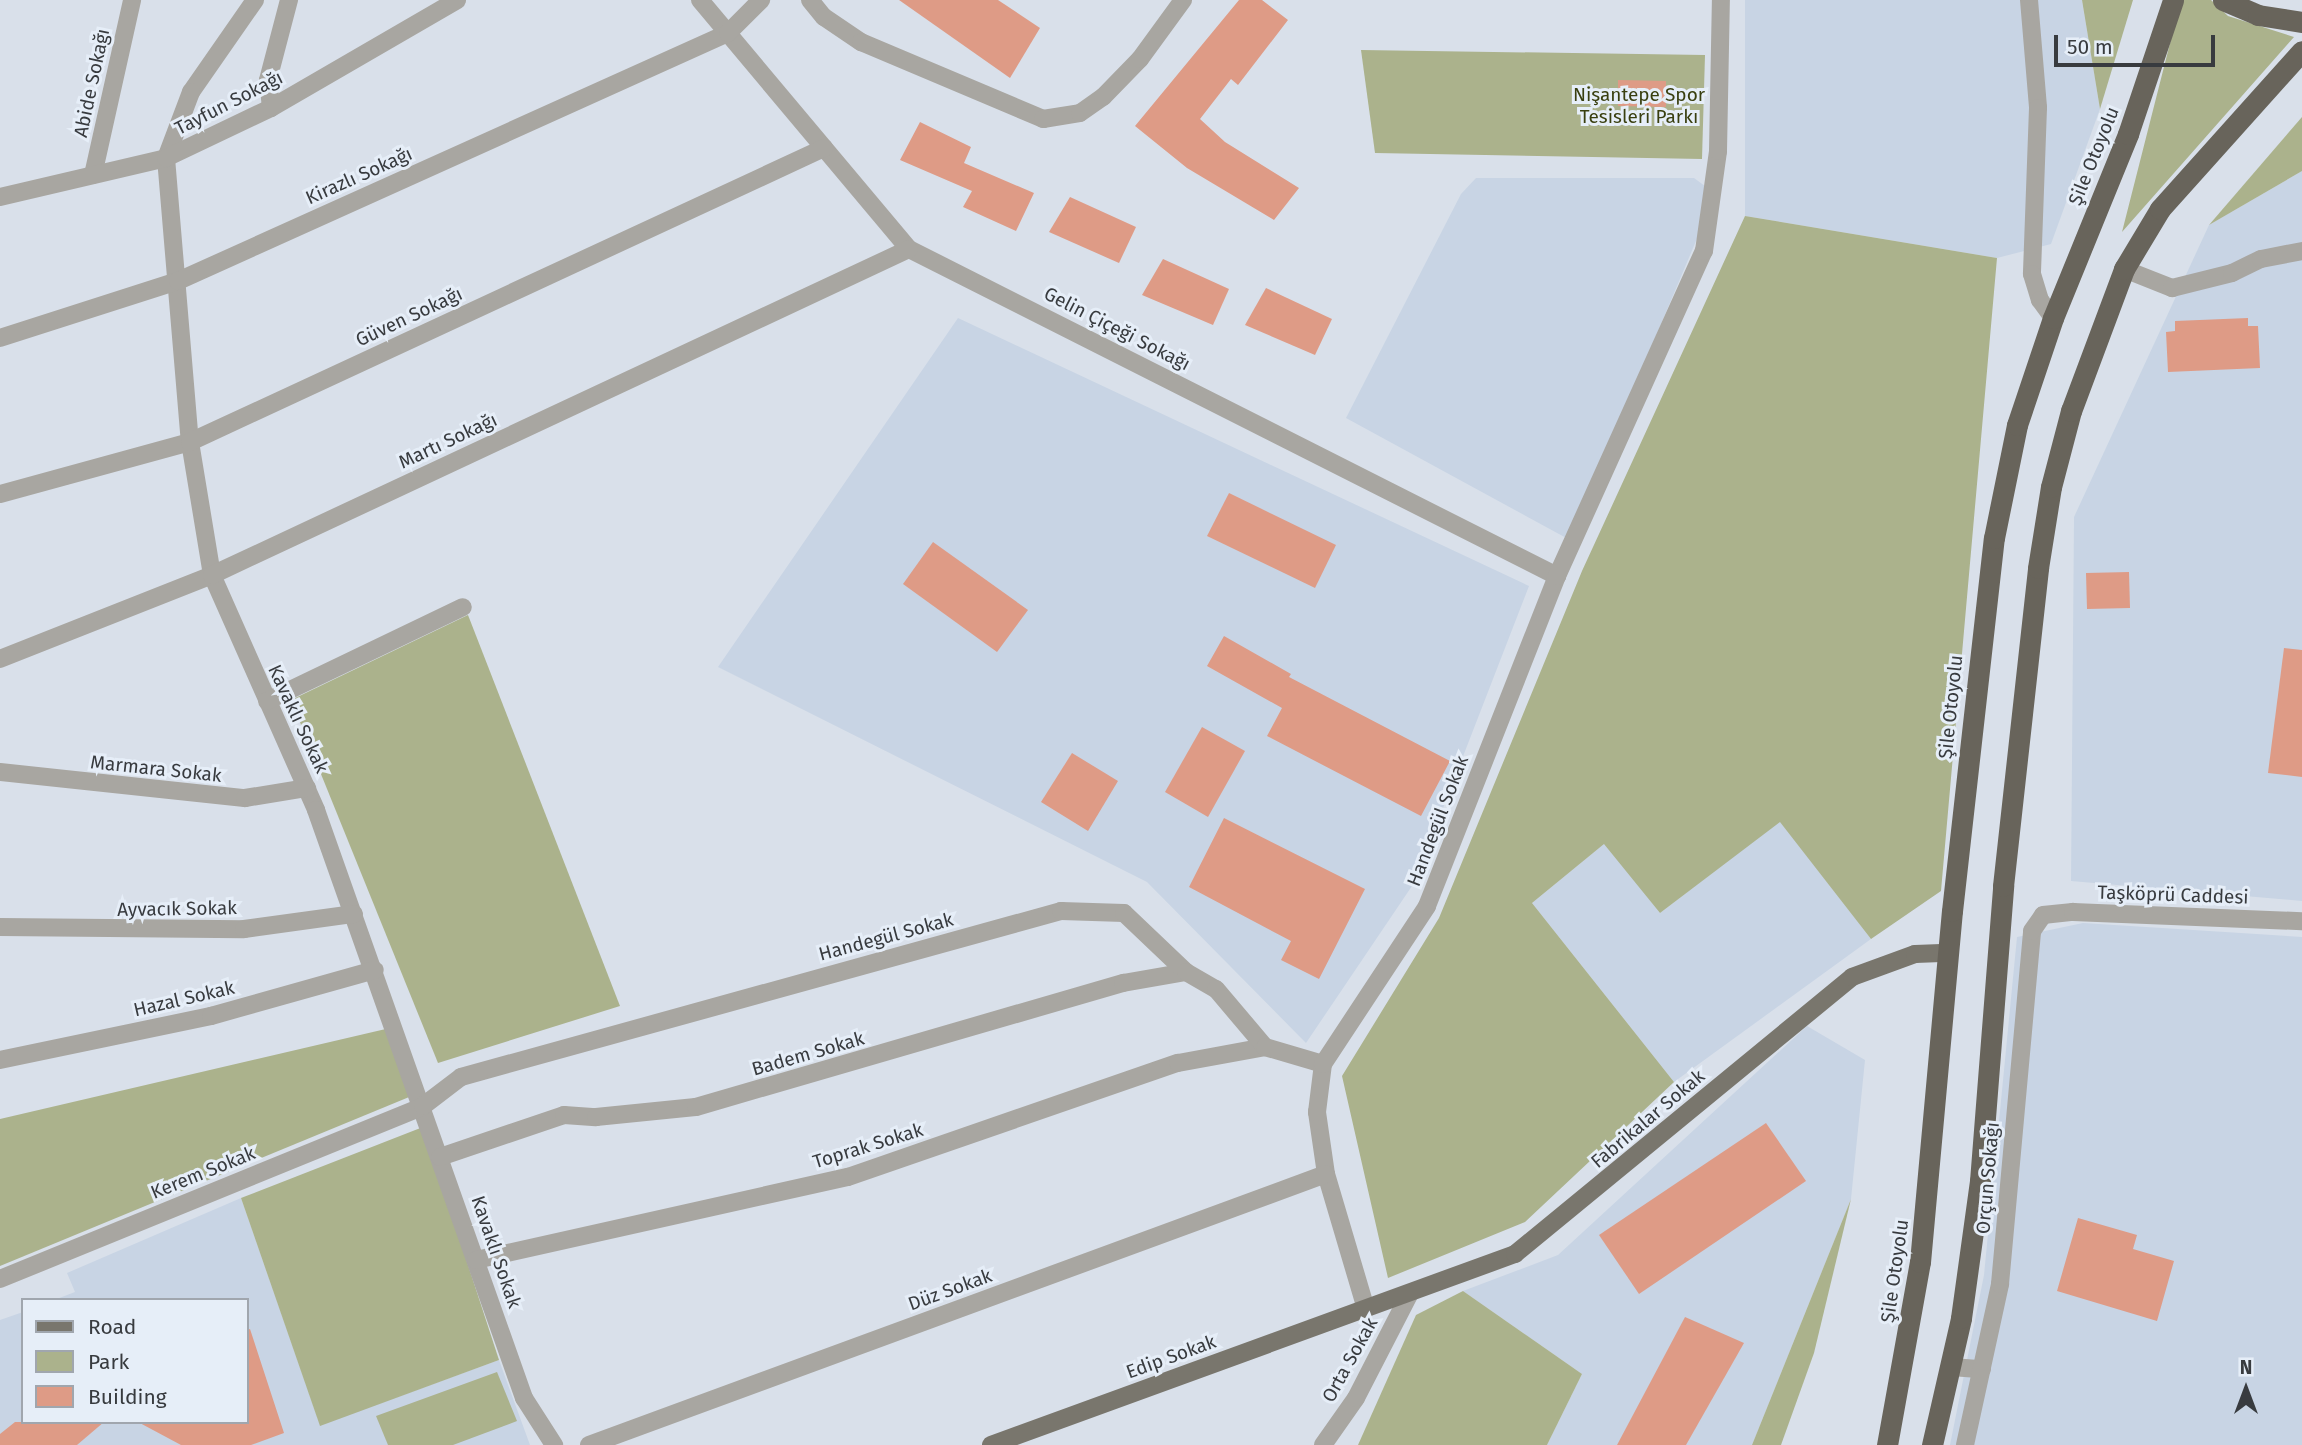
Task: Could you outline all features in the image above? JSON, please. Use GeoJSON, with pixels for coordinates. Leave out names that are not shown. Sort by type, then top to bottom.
{"type":"FeatureCollection","features":[{"type":"Feature","properties":{"kind":"highway","name":"Şile Otoyolu"},"geometry":{"type":"LineString","coordinates":[[1887,1445],[1920,1262],[1948,953],[1994,538],[2017,425],[2053,318],[2128,134],[2173,0]]}},
{"type":"Feature","properties":{"kind":"highway"},"geometry":{"type":"LineString","coordinates":[[2223,0],[2258,15],[2302,22]]}},
{"type":"Feature","properties":{"kind":"highway"},"geometry":{"type":"LineString","coordinates":[[1932,1445],[1951,1367],[1980,1181],[2003,886],[2042,541],[2071,411],[2124,269],[2160,209],[2302,51]]}},
{"type":"Feature","properties":{"kind":"main road","name":"Fabrikalar Sokak"},"geometry":{"type":"LineString","coordinates":[[1366,1309],[1499,1261],[1531,1244],[1852,977],[1915,954],[1948,953]]}},
{"type":"Feature","properties":{"kind":"main road","name":"Edip Sokak"},"geometry":{"type":"LineString","coordinates":[[991,1445],[1366,1309]]}},
{"type":"Feature","properties":{"kind":"street","name":"Abide Sokağı"},"geometry":{"type":"LineString","coordinates":[[93,175],[132,0]]}},
{"type":"Feature","properties":{"kind":"street","name":"Kavaklı Sokak"},"geometry":{"type":"LineString","coordinates":[[255,0],[191,92],[166,158],[190,442],[212,575],[307,788],[375,970],[524,1398],[554,1445]]}},
{"type":"Feature","properties":{"kind":"street"},"geometry":{"type":"LineString","coordinates":[[271,107],[268,79],[289,0]]}},
{"type":"Feature","properties":{"kind":"street","name":"Tayfun Sokağı"},"geometry":{"type":"LineString","coordinates":[[0,197],[166,158],[271,107],[457,0]]}},
{"type":"Feature","properties":{"kind":"street","name":"Gelin Çiçeği Sokağı"},"geometry":{"type":"LineString","coordinates":[[701,0],[909,249],[1557,576]]}},
{"type":"Feature","properties":{"kind":"street"},"geometry":{"type":"LineString","coordinates":[[728,33],[761,0]]}},
{"type":"Feature","properties":{"kind":"street"},"geometry":{"type":"LineString","coordinates":[[810,0],[824,17],[861,42],[1043,119],[1080,113],[1103,97],[1140,59],[1183,0]]}},
{"type":"Feature","properties":{"kind":"street","name":"Handegül Sokak"},"geometry":{"type":"LineString","coordinates":[[1366,1309],[1326,1174],[1317,1112],[1323,1064],[1427,906],[1557,576],[1704,251],[1718,151],[1721,0]]}},
{"type":"Feature","properties":{"kind":"street"},"geometry":{"type":"LineString","coordinates":[[2029,0],[2038,107],[2032,274],[2039,300],[2053,318]]}},
{"type":"Feature","properties":{"kind":"street","name":"Kirazlı Sokağı"},"geometry":{"type":"LineString","coordinates":[[0,338],[178,281],[728,33]]}},
{"type":"Feature","properties":{"kind":"street","name":"Güven Sokağı"},"geometry":{"type":"LineString","coordinates":[[0,494],[190,442],[824,148]]}},
{"type":"Feature","properties":{"kind":"street","name":"Martı Sokağı"},"geometry":{"type":"LineString","coordinates":[[0,659],[212,575],[909,249]]}},
{"type":"Feature","properties":{"kind":"street"},"geometry":{"type":"LineString","coordinates":[[2124,269],[2172,288],[2232,273],[2261,259],[2302,251]]}},
{"type":"Feature","properties":{"kind":"street"},"geometry":{"type":"LineString","coordinates":[[267,701],[463,607]]}},
{"type":"Feature","properties":{"kind":"street","name":"Marmara Sokak"},"geometry":{"type":"LineString","coordinates":[[0,772],[245,798],[307,788]]}},
{"type":"Feature","properties":{"kind":"street","name":"Handegül Sokak"},"geometry":{"type":"LineString","coordinates":[[423,1106],[461,1077],[1061,911],[1124,913],[1186,972],[1216,989],[1265,1047]]}},
{"type":"Feature","properties":{"kind":"street","name":"Ayvacık Sokak"},"geometry":{"type":"LineString","coordinates":[[0,927],[244,929],[354,914]]}},
{"type":"Feature","properties":{"kind":"street","name":"Taşköprü Caddesi"},"geometry":{"type":"LineString","coordinates":[[2043,915],[2302,921]]}},
{"type":"Feature","properties":{"kind":"street","name":"Orçun Sokağı"},"geometry":{"type":"LineString","coordinates":[[1965,1445],[2000,1284],[2032,931],[2043,915]]}},
{"type":"Feature","properties":{"kind":"street","name":"Hazal Sokak"},"geometry":{"type":"LineString","coordinates":[[0,1060],[211,1016],[375,970]]}},
{"type":"Feature","properties":{"kind":"street","name":"Badem Sokak"},"geometry":{"type":"LineString","coordinates":[[440,1157],[564,1115],[596,1117],[696,1107],[1123,983],[1186,972]]}},
{"type":"Feature","properties":{"kind":"street"},"geometry":{"type":"LineString","coordinates":[[1265,1047],[1323,1064]]}},
{"type":"Feature","properties":{"kind":"street","name":"Toprak Sokak"},"geometry":{"type":"LineString","coordinates":[[476,1260],[848,1177],[1178,1063],[1265,1047]]}},
{"type":"Feature","properties":{"kind":"street","name":"Kerem Sokak"},"geometry":{"type":"LineString","coordinates":[[0,1279],[423,1106]]}},
{"type":"Feature","properties":{"kind":"street","name":"Düz Sokak"},"geometry":{"type":"LineString","coordinates":[[589,1445],[1326,1174]]}},
{"type":"Feature","properties":{"kind":"street","name":"Orta Sokak"},"geometry":{"type":"LineString","coordinates":[[1323,1445],[1356,1398],[1410,1293]]}},
{"type":"Feature","properties":{"kind":"street"},"geometry":{"type":"LineString","coordinates":[[1951,1367],[1982,1369]]}},
{"type":"Feature","properties":{"kind":"shaded area"},"geometry":{"type":"Polygon","coordinates":[[[1745,0],[2082,0],[2100,109],[2051,244],[1997,258],[1745,216],[1745,0]]]}},
{"type":"Feature","properties":{"kind":"shaded area"},"geometry":{"type":"Polygon","coordinates":[[[2302,171],[2302,901],[2071,881],[2074,517],[2209,225],[2302,171]]]}},
{"type":"Feature","properties":{"kind":"shaded area"},"geometry":{"type":"Polygon","coordinates":[[[1476,178],[1694,178],[1709,189],[1704,222],[1570,540],[1346,418],[1461,194],[1476,178]]]}},
{"type":"Feature","properties":{"kind":"shaded area"},"geometry":{"type":"Polygon","coordinates":[[[958,318],[1529,586],[1414,883],[1306,1043],[1147,882],[718,667],[958,318]]]}},
{"type":"Feature","properties":{"kind":"shaded area"},"geometry":{"type":"Polygon","coordinates":[[[1780,821],[1871,939],[1674,1082],[1532,903],[1605,843],[1660,913],[1780,821]]]}},
{"type":"Feature","properties":{"kind":"shaded area"},"geometry":{"type":"Polygon","coordinates":[[[2083,923],[2302,937],[2302,1445],[1950,1445],[1984,1275],[2017,937],[2083,923]]]}},
{"type":"Feature","properties":{"kind":"shaded area"},"geometry":{"type":"Polygon","coordinates":[[[1807,1026],[1865,1060],[1851,1199],[1752,1445],[1547,1445],[1582,1374],[1463,1291],[1558,1255],[1807,1026]]]}},
{"type":"Feature","properties":{"kind":"shaded area"},"geometry":{"type":"Polygon","coordinates":[[[241,1198],[320,1425],[499,1360],[530,1445],[0,1445],[0,1320],[21,1313],[21,1424],[248,1424],[248,1298],[59,1298],[75,1292],[67,1273],[241,1198]]]}},
{"type":"Feature","properties":{"kind":"green space"},"geometry":{"type":"Polygon","coordinates":[[[2082,0],[2133,0],[2100,109],[2082,0]]]}},
{"type":"Feature","properties":{"kind":"green space"},"geometry":{"type":"Polygon","coordinates":[[[2181,0],[2211,0],[2228,16],[2294,37],[2122,232],[2181,0]]]}},
{"type":"Feature","properties":{"kind":"green space","name":"Nişantepe Spor Tesisleri Parkı"},"geometry":{"type":"Polygon","coordinates":[[[1361,50],[1705,55],[1702,159],[1375,153],[1361,50]]]}},
{"type":"Feature","properties":{"kind":"green space"},"geometry":{"type":"Polygon","coordinates":[[[2302,117],[2302,171],[2209,225],[2302,117]]]}},
{"type":"Feature","properties":{"kind":"green space"},"geometry":{"type":"Polygon","coordinates":[[[1745,216],[1997,258],[1941,891],[1871,939],[1780,822],[1660,913],[1604,844],[1532,903],[1674,1082],[1525,1222],[1388,1278],[1342,1076],[1439,918],[1582,571],[1745,216]]]}},
{"type":"Feature","properties":{"kind":"green space"},"geometry":{"type":"Polygon","coordinates":[[[468,615],[620,1006],[438,1063],[291,700],[468,615]]]}},
{"type":"Feature","properties":{"kind":"green space"},"geometry":{"type":"Polygon","coordinates":[[[390,1028],[414,1095],[0,1266],[0,1119],[390,1028]]]}},
{"type":"Feature","properties":{"kind":"green space"},"geometry":{"type":"Polygon","coordinates":[[[423,1127],[499,1360],[320,1426],[241,1198],[423,1127]]]}},
{"type":"Feature","properties":{"kind":"green space"},"geometry":{"type":"Polygon","coordinates":[[[1851,1199],[1814,1353],[1781,1445],[1752,1445],[1851,1199]]]}},
{"type":"Feature","properties":{"kind":"green space"},"geometry":{"type":"Polygon","coordinates":[[[1463,1291],[1582,1374],[1547,1445],[1358,1445],[1416,1315],[1463,1291]]]}},
{"type":"Feature","properties":{"kind":"green space"},"geometry":{"type":"Polygon","coordinates":[[[497,1372],[517,1421],[453,1445],[388,1445],[376,1416],[497,1372]]]}},
{"type":"Feature","properties":{"kind":"building"},"geometry":{"type":"Polygon","coordinates":[[[899,0],[998,0],[1040,28],[1010,78],[899,0]]]}},
{"type":"Feature","properties":{"kind":"building"},"geometry":{"type":"Polygon","coordinates":[[[1239,0],[1262,0],[1288,20],[1238,85],[1231,79],[1200,119],[1225,142],[1299,188],[1274,220],[1187,168],[1135,126],[1239,0]]]}},
{"type":"Feature","properties":{"kind":"building"},"geometry":{"type":"Polygon","coordinates":[[[1618,80],[1666,81],[1666,107],[1618,106],[1618,80]]]}},
{"type":"Feature","properties":{"kind":"building"},"geometry":{"type":"Polygon","coordinates":[[[920,122],[971,147],[964,163],[1034,193],[1016,231],[963,207],[972,191],[900,160],[920,122]]]}},
{"type":"Feature","properties":{"kind":"building"},"geometry":{"type":"Polygon","coordinates":[[[1070,197],[1136,227],[1119,263],[1049,232],[1070,197]]]}},
{"type":"Feature","properties":{"kind":"building"},"geometry":{"type":"Polygon","coordinates":[[[1163,259],[1229,289],[1213,325],[1142,295],[1163,259]]]}},
{"type":"Feature","properties":{"kind":"building"},"geometry":{"type":"Polygon","coordinates":[[[1266,288],[1332,319],[1315,355],[1245,325],[1266,288]]]}},
{"type":"Feature","properties":{"kind":"building"},"geometry":{"type":"Polygon","coordinates":[[[2248,318],[2248,326],[2258,326],[2260,368],[2168,372],[2166,332],[2175,331],[2175,321],[2248,318]]]}},
{"type":"Feature","properties":{"kind":"building"},"geometry":{"type":"Polygon","coordinates":[[[1229,493],[1336,545],[1315,588],[1207,536],[1229,493]]]}},
{"type":"Feature","properties":{"kind":"building"},"geometry":{"type":"Polygon","coordinates":[[[933,542],[1028,610],[997,652],[903,584],[933,542]]]}},
{"type":"Feature","properties":{"kind":"building"},"geometry":{"type":"Polygon","coordinates":[[[2129,572],[2130,608],[2087,609],[2086,573],[2129,572]]]}},
{"type":"Feature","properties":{"kind":"building"},"geometry":{"type":"Polygon","coordinates":[[[1224,636],[1291,674],[1289,677],[1450,761],[1421,816],[1267,736],[1282,708],[1207,666],[1224,636]]]}},
{"type":"Feature","properties":{"kind":"building"},"geometry":{"type":"Polygon","coordinates":[[[2284,648],[2302,650],[2302,777],[2268,773],[2284,648]]]}},
{"type":"Feature","properties":{"kind":"building"},"geometry":{"type":"Polygon","coordinates":[[[1202,727],[1245,751],[1208,817],[1165,792],[1202,727]]]}},
{"type":"Feature","properties":{"kind":"building"},"geometry":{"type":"Polygon","coordinates":[[[1072,753],[1118,781],[1088,831],[1041,802],[1072,753]]]}},
{"type":"Feature","properties":{"kind":"building"},"geometry":{"type":"Polygon","coordinates":[[[1224,818],[1365,889],[1319,979],[1281,960],[1291,941],[1189,887],[1224,818]]]}},
{"type":"Feature","properties":{"kind":"building"},"geometry":{"type":"Polygon","coordinates":[[[1766,1123],[1806,1181],[1639,1294],[1599,1235],[1766,1123]]]}},
{"type":"Feature","properties":{"kind":"building"},"geometry":{"type":"Polygon","coordinates":[[[2078,1218],[2137,1235],[2133,1249],[2174,1261],[2157,1321],[2057,1291],[2078,1218]]]}},
{"type":"Feature","properties":{"kind":"building"},"geometry":{"type":"Polygon","coordinates":[[[1685,1317],[1744,1343],[1686,1445],[1617,1445],[1685,1317]]]}},
{"type":"Feature","properties":{"kind":"building"},"geometry":{"type":"Polygon","coordinates":[[[250,1329],[284,1433],[251,1445],[181,1445],[142,1424],[248,1424],[250,1329]]]}},
{"type":"Feature","properties":{"kind":"building"},"geometry":{"type":"Polygon","coordinates":[[[15,1422],[102,1424],[77,1445],[0,1445],[0,1434],[15,1422]]]}}]}
